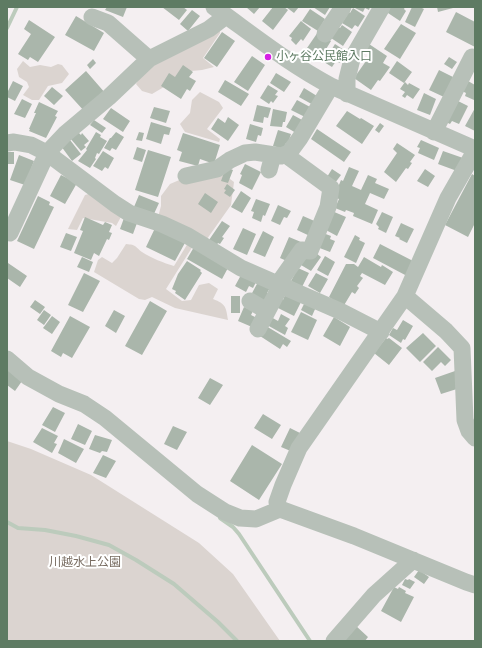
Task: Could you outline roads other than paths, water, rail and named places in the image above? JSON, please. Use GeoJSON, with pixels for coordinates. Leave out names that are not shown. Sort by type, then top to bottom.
{"type":"FeatureCollection","features":[{"type":"Feature","properties":{"kind":"street"},"geometry":{"type":"LineString","coordinates":[[325,34],[343,7]]}},
{"type":"Feature","properties":{"kind":"street"},"geometry":{"type":"LineString","coordinates":[[347,94],[347,79],[352,59],[382,7]]}},
{"type":"Feature","properties":{"kind":"street"},"geometry":{"type":"LineString","coordinates":[[10,233],[47,153],[65,134],[109,97],[149,60],[209,29],[220,11],[311,76],[347,94],[475,150],[448,198],[405,296],[299,448],[277,502],[280,509]]}},
{"type":"Feature","properties":{"kind":"street"},"geometry":{"type":"LineString","coordinates":[[92,17],[108,23],[149,60]]}},
{"type":"Feature","properties":{"kind":"street"},"geometry":{"type":"LineString","coordinates":[[434,132],[472,57]]}},
{"type":"Feature","properties":{"kind":"street"},"geometry":{"type":"LineString","coordinates":[[277,159],[300,138],[331,86]]}},
{"type":"Feature","properties":{"kind":"street"},"geometry":{"type":"LineString","coordinates":[[7,143],[14,142],[31,145],[47,153],[129,213],[162,224],[188,236],[241,268],[342,312],[381,332]]}},
{"type":"Feature","properties":{"kind":"street"},"geometry":{"type":"LineString","coordinates":[[186,176],[217,169],[230,160],[245,153],[255,152],[277,159],[290,158],[331,188],[328,206],[310,251],[302,250],[279,284],[258,329]]}},
{"type":"Feature","properties":{"kind":"street"},"geometry":{"type":"LineString","coordinates":[[405,296],[446,331],[462,348],[465,420],[469,431],[475,438]]}},
{"type":"Feature","properties":{"kind":"street"},"geometry":{"type":"LineString","coordinates":[[250,301],[267,311]]}},
{"type":"Feature","properties":{"kind":"street"},"geometry":{"type":"LineString","coordinates":[[7,359],[28,377],[58,394],[84,404],[105,418],[197,494],[224,512],[240,518],[256,519],[280,509],[466,582],[475,584]]}},
{"type":"Feature","properties":{"kind":"street"},"geometry":{"type":"LineString","coordinates":[[334,641],[374,595],[413,560]]}},
{"type":"Feature","properties":{"kind":"waterway"},"geometry":{"type":"LineString","coordinates":[[7,28],[17,7]]}},
{"type":"Feature","properties":{"kind":"waterway"},"geometry":{"type":"LineString","coordinates":[[220,518],[233,527],[239,534],[310,641]]}},
{"type":"Feature","properties":{"kind":"waterway"},"geometry":{"type":"LineString","coordinates":[[7,522],[18,528],[45,530],[76,536],[109,545],[174,584],[218,622],[237,641]]}},
{"type":"Feature","properties":{"kind":"place","name":"小ヶ谷公民館入口"},"geometry":{"type":"Point","coordinates":[268,57]}},
{"type":"Feature","properties":{"kind":"park label","name":"川越水上公園"},"geometry":{"type":"Point","coordinates":[85,563]}}]}
